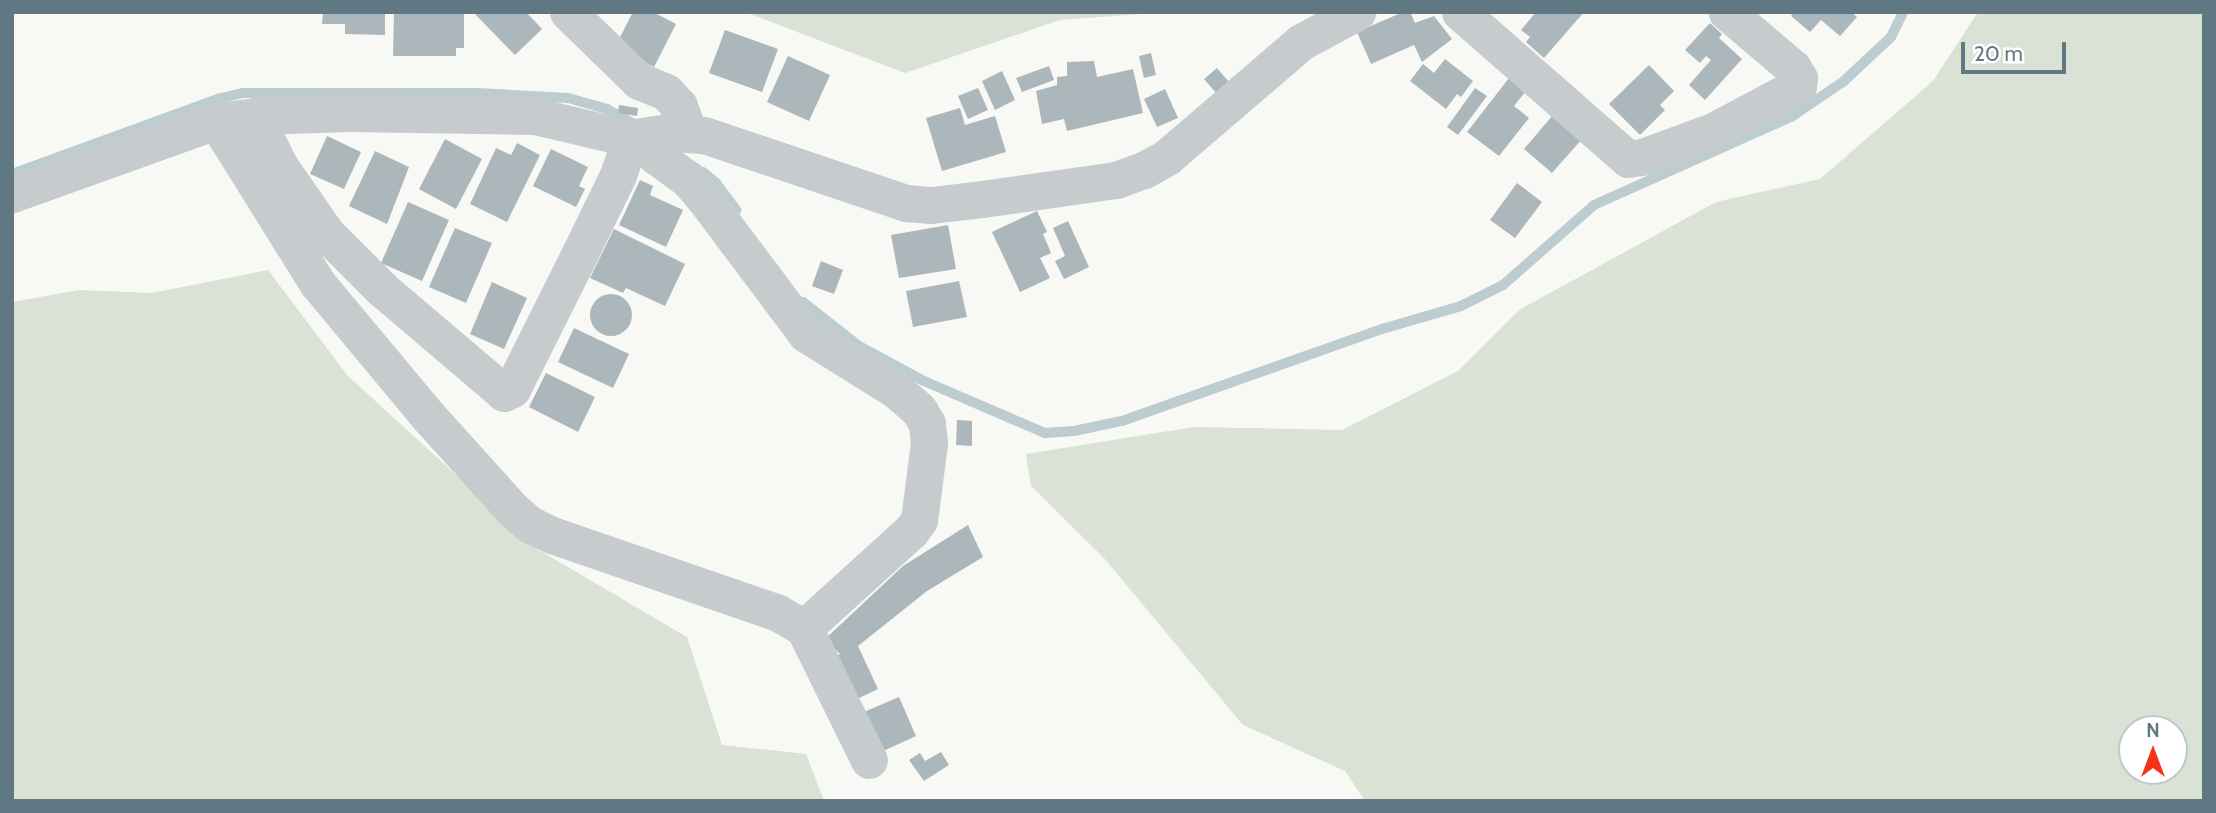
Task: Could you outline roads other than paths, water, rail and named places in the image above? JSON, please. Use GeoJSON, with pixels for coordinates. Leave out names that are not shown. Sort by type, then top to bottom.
{"type":"FeatureCollection","features":[{"type":"Feature","properties":{"kind":"street"},"geometry":{"type":"LineString","coordinates":[[568,12],[639,81],[666,92],[679,106],[689,134]]}},
{"type":"Feature","properties":{"kind":"street"},"geometry":{"type":"LineString","coordinates":[[12,194],[216,121],[255,116],[350,113],[535,116],[635,138],[666,132],[704,135],[808,167],[872,194],[906,203],[931,205],[1116,180],[1167,157],[1301,42],[1357,12]]}},
{"type":"Feature","properties":{"kind":"street"},"geometry":{"type":"LineString","coordinates":[[1460,12],[1628,159],[1642,158],[1713,131],[1798,86],[1799,78],[1793,68],[1727,12]]}},
{"type":"Feature","properties":{"kind":"street"},"geometry":{"type":"LineString","coordinates":[[255,116],[279,165],[326,233],[382,289],[504,393],[512,389],[635,138]]}},
{"type":"Feature","properties":{"kind":"street"},"geometry":{"type":"LineString","coordinates":[[216,121],[318,284],[428,415],[513,510],[530,524],[552,535],[778,612],[804,628],[869,760]]}},
{"type":"Feature","properties":{"kind":"street"},"geometry":{"type":"LineString","coordinates":[[635,138],[688,179],[705,198],[806,334],[896,390],[919,410],[927,424],[929,443],[919,520],[911,531],[804,628]]}},
{"type":"Feature","properties":{"kind":"waterway"},"geometry":{"type":"LineString","coordinates":[[803,302],[859,346],[924,381],[1045,433],[1074,431],[1122,421],[1382,329],[1461,306],[1503,285],[1594,205],[1791,117],[1844,81],[1891,37],[1903,12]]}},
{"type":"Feature","properties":{"kind":"waterway"},"geometry":{"type":"LineString","coordinates":[[12,174],[221,98],[243,93],[477,93],[568,98],[607,109],[632,123]]}},
{"type":"Feature","properties":{"kind":"waterway"},"geometry":{"type":"LineString","coordinates":[[703,172],[716,183],[736,210]]}}]}
